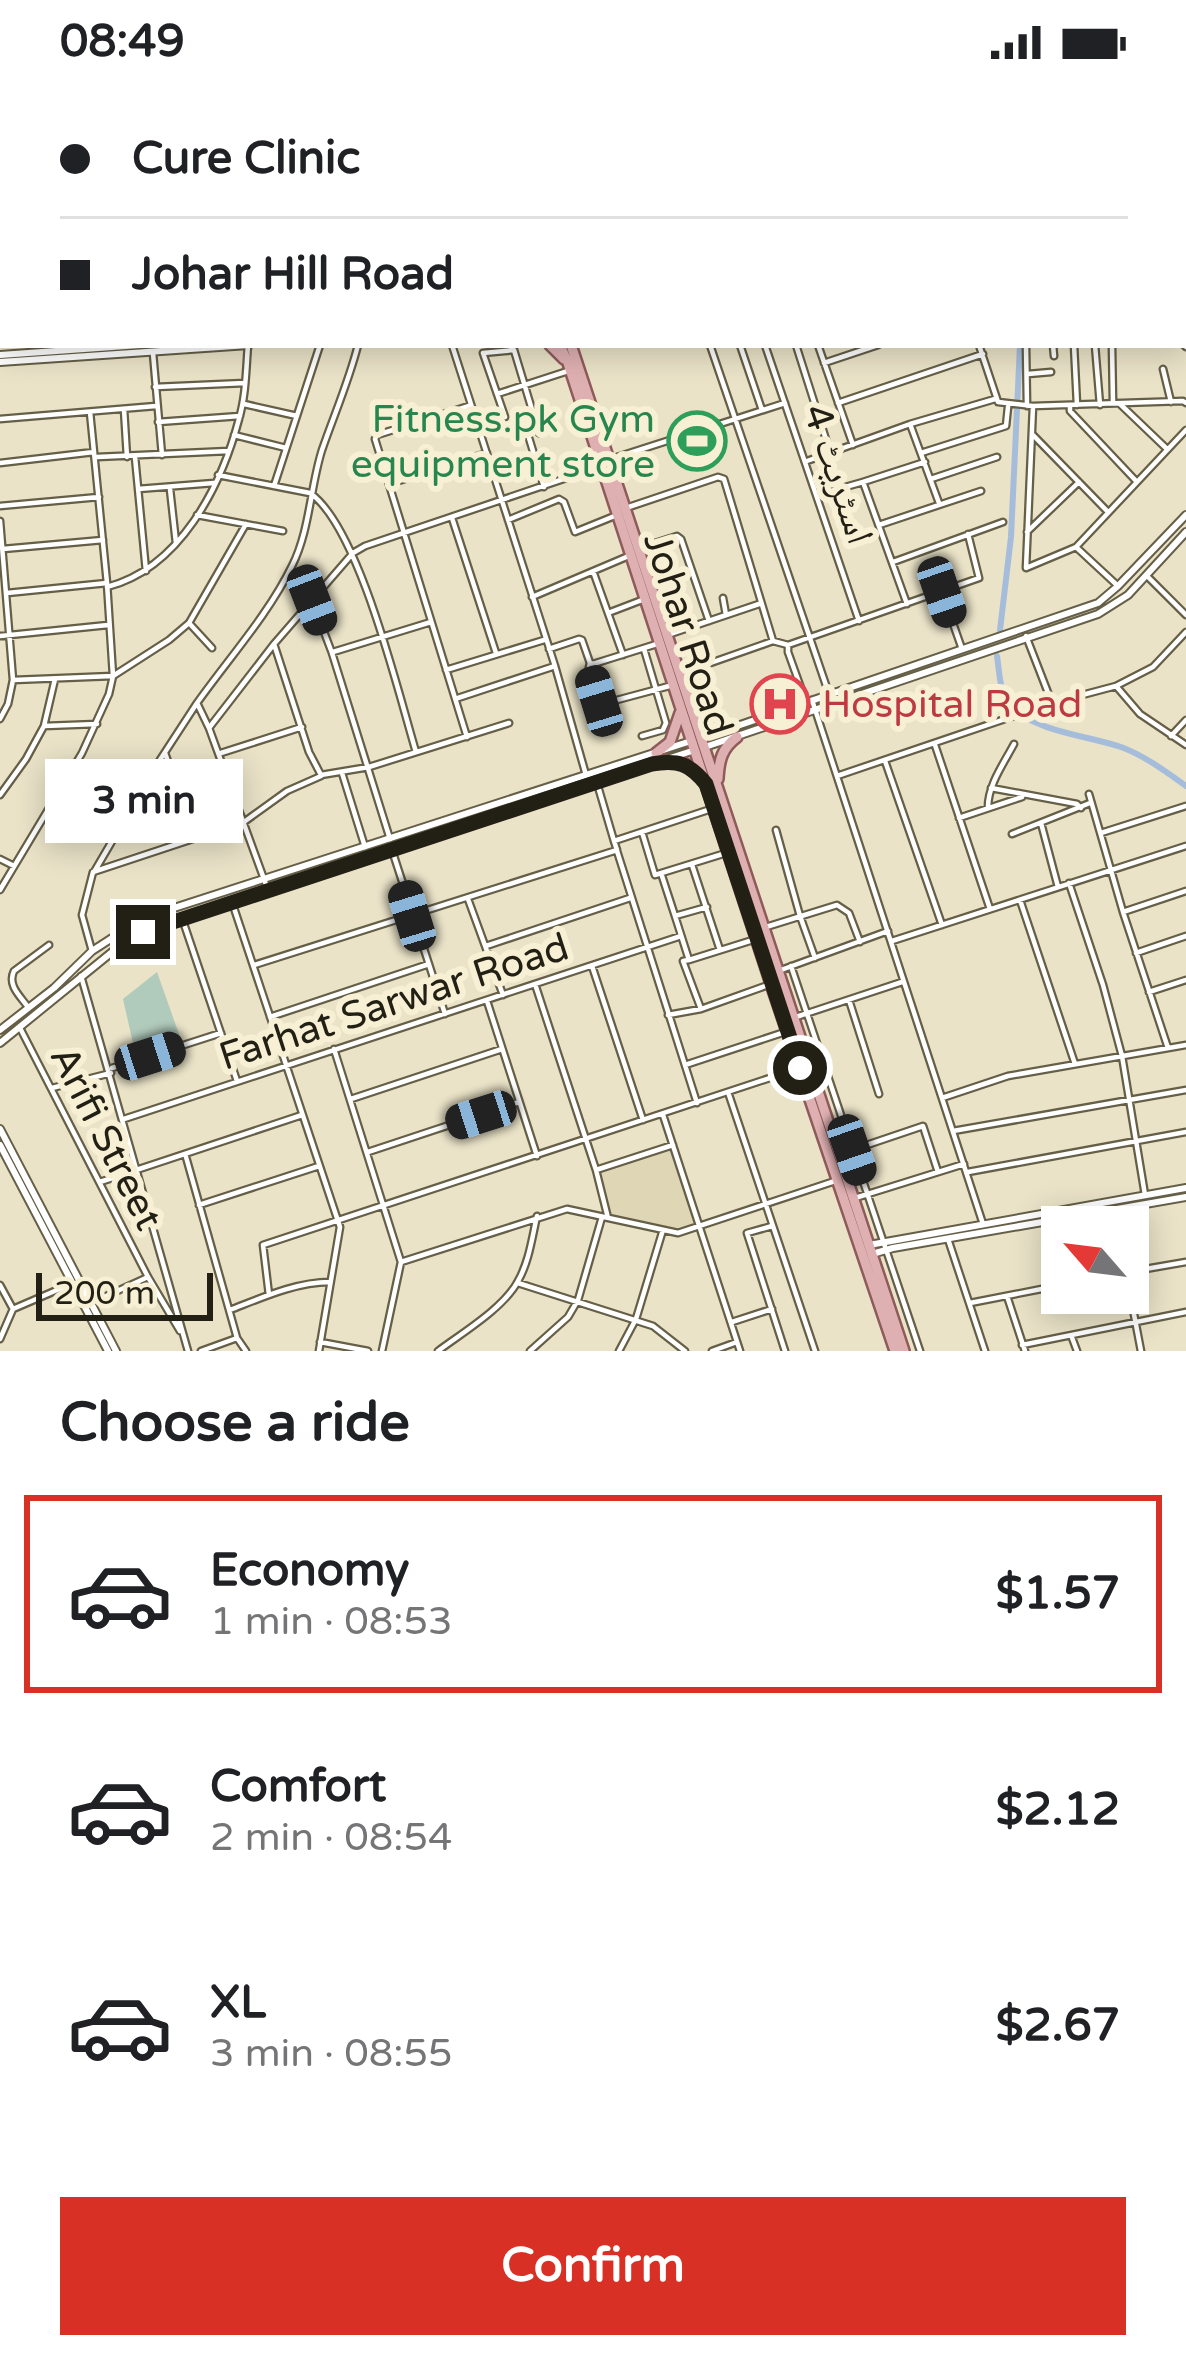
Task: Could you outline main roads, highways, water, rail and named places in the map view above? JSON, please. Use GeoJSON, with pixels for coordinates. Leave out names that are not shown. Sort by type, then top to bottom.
{"type":"FeatureCollection","features":[{"type":"Feature","properties":{"kind":"main road","name":"Johar Road"},"geometry":{"type":"LineString","coordinates":[[573,356],[664,639],[673,685],[685,703]]}},
{"type":"Feature","properties":{"kind":"main road","name":"Johar Road"},"geometry":{"type":"LineString","coordinates":[[622,512],[645,599],[680,674],[698,744],[764,928],[762,944],[778,971],[900,1351]]}},
{"type":"Feature","properties":{"kind":"main road"},"geometry":{"type":"LineString","coordinates":[[685,703],[734,732],[712,785],[683,762],[654,758],[670,742],[685,703]]}},
{"type":"Feature","properties":{"kind":"main road","name":"Johar Road"},"geometry":{"type":"LineString","coordinates":[[712,785],[714,808],[762,944],[771,984],[900,1351]]}},
{"type":"Feature","properties":{"kind":"waterway"},"geometry":{"type":"LineString","coordinates":[[1000,630],[1011,537],[1020,348]]}},
{"type":"Feature","properties":{"kind":"waterway"},"geometry":{"type":"LineString","coordinates":[[997,656],[1005,698],[1024,717],[1130,751],[1186,786]]}},
{"type":"Feature","properties":{"kind":"place","name":"Fitness.pk Gym equipment store"},"geometry":{"type":"Point","coordinates":[697,441]}},
{"type":"Feature","properties":{"kind":"place","name":"Hospital Road"},"geometry":{"type":"Point","coordinates":[780,704]}}]}
